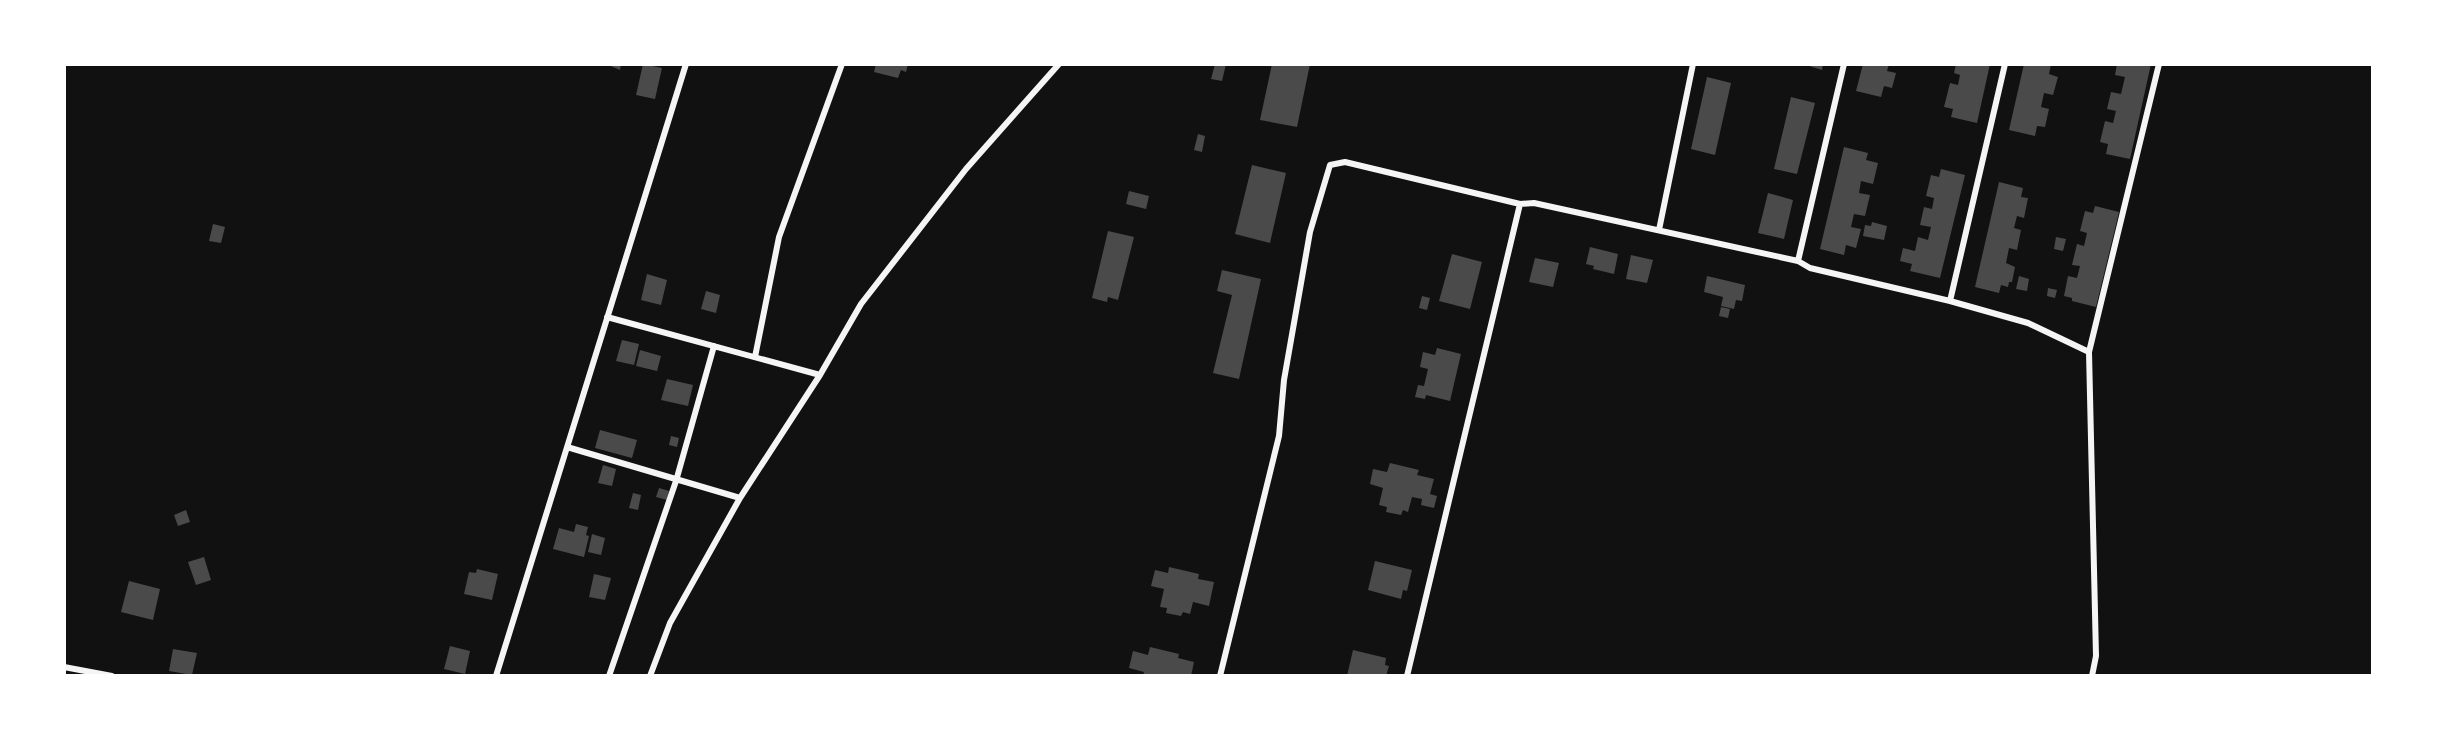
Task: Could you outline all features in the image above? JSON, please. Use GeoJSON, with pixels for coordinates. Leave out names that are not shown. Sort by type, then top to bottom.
{"type":"FeatureCollection","features":[{"type":"Feature","properties":{"kind":"street"},"geometry":{"type":"LineString","coordinates":[[496,675],[686,64]]}},
{"type":"Feature","properties":{"kind":"street"},"geometry":{"type":"LineString","coordinates":[[755,357],[779,237],[842,64]]}},
{"type":"Feature","properties":{"kind":"street"},"geometry":{"type":"LineString","coordinates":[[650,675],[670,623],[740,498],[820,375],[861,304],[966,169],[1059,64]]}},
{"type":"Feature","properties":{"kind":"street"},"geometry":{"type":"LineString","coordinates":[[1659,231],[1693,64]]}},
{"type":"Feature","properties":{"kind":"street"},"geometry":{"type":"LineString","coordinates":[[1798,261],[1844,64]]}},
{"type":"Feature","properties":{"kind":"street"},"geometry":{"type":"LineString","coordinates":[[1950,301],[2005,64]]}},
{"type":"Feature","properties":{"kind":"street"},"geometry":{"type":"LineString","coordinates":[[2091,675],[2096,656],[2090,352],[2159,64]]}},
{"type":"Feature","properties":{"kind":"street"},"geometry":{"type":"LineString","coordinates":[[1220,675],[1279,436],[1284,381],[1310,232],[1330,165],[1345,162],[1520,204],[1534,203],[1798,261],[1810,268],[1950,301],[2028,323],[2090,352]]}},
{"type":"Feature","properties":{"kind":"street"},"geometry":{"type":"LineString","coordinates":[[1407,675],[1520,204]]}},
{"type":"Feature","properties":{"kind":"street"},"geometry":{"type":"LineString","coordinates":[[607,317],[820,375]]}},
{"type":"Feature","properties":{"kind":"street"},"geometry":{"type":"LineString","coordinates":[[609,675],[676,481],[714,346]]}},
{"type":"Feature","properties":{"kind":"street"},"geometry":{"type":"LineString","coordinates":[[567,447],[740,498]]}},
{"type":"Feature","properties":{"kind":"street"},"geometry":{"type":"LineString","coordinates":[[64,667],[112,675]]}},
{"type":"Feature","properties":{"kind":"building"},"geometry":{"type":"Polygon","coordinates":[[[606,64],[621,64],[620,70],[606,64]]]}},
{"type":"Feature","properties":{"kind":"building"},"geometry":{"type":"Polygon","coordinates":[[[643,64],[662,68],[655,99],[636,95],[643,64]]]}},
{"type":"Feature","properties":{"kind":"building"},"geometry":{"type":"Polygon","coordinates":[[[876,64],[908,64],[906,72],[901,70],[898,78],[874,72],[876,64]]]}},
{"type":"Feature","properties":{"kind":"building"},"geometry":{"type":"Polygon","coordinates":[[[1215,64],[1226,64],[1222,81],[1211,79],[1215,64]]]}},
{"type":"Feature","properties":{"kind":"building"},"geometry":{"type":"Polygon","coordinates":[[[1272,64],[1310,64],[1297,127],[1260,120],[1272,64]]]}},
{"type":"Feature","properties":{"kind":"building"},"geometry":{"type":"Polygon","coordinates":[[[1803,64],[1823,64],[1822,70],[1803,64]]]}},
{"type":"Feature","properties":{"kind":"building"},"geometry":{"type":"Polygon","coordinates":[[[1863,64],[1889,64],[1887,71],[1896,73],[1892,88],[1884,86],[1881,97],[1856,91],[1863,64]]]}},
{"type":"Feature","properties":{"kind":"building"},"geometry":{"type":"Polygon","coordinates":[[[1956,64],[1990,64],[1977,123],[1951,117],[1953,109],[1944,107],[1950,83],[1958,85],[1960,75],[1954,73],[1956,64]]]}},
{"type":"Feature","properties":{"kind":"building"},"geometry":{"type":"Polygon","coordinates":[[[2024,64],[2051,64],[2049,74],[2058,77],[2053,95],[2044,93],[2041,107],[2049,109],[2045,127],[2037,126],[2035,136],[2009,130],[2024,64]]]}},
{"type":"Feature","properties":{"kind":"building"},"geometry":{"type":"Polygon","coordinates":[[[2117,64],[2151,64],[2130,159],[2106,154],[2108,144],[2100,142],[2105,121],[2113,123],[2116,111],[2107,109],[2111,92],[2121,94],[2125,77],[2115,75],[2117,64]]]}},
{"type":"Feature","properties":{"kind":"building"},"geometry":{"type":"Polygon","coordinates":[[[1707,77],[1731,83],[1715,155],[1691,149],[1707,77]]]}},
{"type":"Feature","properties":{"kind":"building"},"geometry":{"type":"Polygon","coordinates":[[[1791,97],[1815,103],[1797,174],[1774,169],[1791,97]]]}},
{"type":"Feature","properties":{"kind":"building"},"geometry":{"type":"Polygon","coordinates":[[[1198,134],[1205,136],[1202,152],[1194,150],[1198,134]]]}},
{"type":"Feature","properties":{"kind":"building"},"geometry":{"type":"Polygon","coordinates":[[[1844,147],[1868,153],[1866,160],[1878,163],[1873,184],[1861,181],[1859,193],[1870,195],[1865,216],[1854,214],[1851,227],[1861,229],[1856,248],[1846,245],[1844,255],[1820,249],[1844,147]]]}},
{"type":"Feature","properties":{"kind":"building"},"geometry":{"type":"Polygon","coordinates":[[[1252,165],[1286,173],[1270,243],[1235,234],[1252,165]]]}},
{"type":"Feature","properties":{"kind":"building"},"geometry":{"type":"Polygon","coordinates":[[[1941,169],[1965,175],[1940,278],[1910,271],[1912,264],[1900,261],[1903,248],[1915,251],[1918,237],[1928,240],[1931,227],[1920,225],[1924,207],[1932,209],[1934,198],[1926,196],[1931,175],[1939,177],[1941,169]]]}},
{"type":"Feature","properties":{"kind":"building"},"geometry":{"type":"Polygon","coordinates":[[[1999,182],[2023,188],[2021,197],[2028,198],[2024,218],[2017,216],[2014,228],[2021,230],[2017,250],[2009,248],[2006,263],[2015,267],[2012,282],[2009,282],[2008,287],[2001,285],[1999,293],[1975,287],[1999,182]]]}},
{"type":"Feature","properties":{"kind":"building"},"geometry":{"type":"Polygon","coordinates":[[[1129,191],[1149,196],[1146,209],[1126,204],[1129,191]]]}},
{"type":"Feature","properties":{"kind":"building"},"geometry":{"type":"Polygon","coordinates":[[[1768,193],[1793,200],[1784,239],[1758,233],[1768,193]]]}},
{"type":"Feature","properties":{"kind":"building"},"geometry":{"type":"Polygon","coordinates":[[[2095,206],[2119,212],[2096,307],[2072,301],[2072,298],[2064,296],[2068,276],[2077,278],[2080,266],[2072,265],[2077,244],[2084,246],[2087,233],[2080,231],[2085,211],[2093,213],[2095,206]]]}},
{"type":"Feature","properties":{"kind":"building"},"geometry":{"type":"Polygon","coordinates":[[[1872,222],[1887,226],[1884,240],[1863,236],[1865,225],[1871,226],[1872,222]]]}},
{"type":"Feature","properties":{"kind":"building"},"geometry":{"type":"Polygon","coordinates":[[[213,224],[225,227],[221,243],[209,241],[213,224]]]}},
{"type":"Feature","properties":{"kind":"building"},"geometry":{"type":"Polygon","coordinates":[[[1108,231],[1134,237],[1118,300],[1108,297],[1107,302],[1092,298],[1108,231]]]}},
{"type":"Feature","properties":{"kind":"building"},"geometry":{"type":"Polygon","coordinates":[[[2056,237],[2066,239],[2063,251],[2054,249],[2056,237]]]}},
{"type":"Feature","properties":{"kind":"building"},"geometry":{"type":"Polygon","coordinates":[[[1590,247],[1618,254],[1614,274],[1593,269],[1594,266],[1586,264],[1590,247]]]}},
{"type":"Feature","properties":{"kind":"building"},"geometry":{"type":"Polygon","coordinates":[[[1452,254],[1482,262],[1470,309],[1439,301],[1452,254]]]}},
{"type":"Feature","properties":{"kind":"building"},"geometry":{"type":"Polygon","coordinates":[[[1631,255],[1653,260],[1647,283],[1626,279],[1631,255]]]}},
{"type":"Feature","properties":{"kind":"building"},"geometry":{"type":"Polygon","coordinates":[[[1535,258],[1559,263],[1553,287],[1529,282],[1535,258]]]}},
{"type":"Feature","properties":{"kind":"building"},"geometry":{"type":"Polygon","coordinates":[[[1222,270],[1261,279],[1239,379],[1213,373],[1232,295],[1217,291],[1222,270]]]}},
{"type":"Feature","properties":{"kind":"building"},"geometry":{"type":"Polygon","coordinates":[[[647,274],[667,280],[661,305],[641,300],[647,274]]]}},
{"type":"Feature","properties":{"kind":"building"},"geometry":{"type":"Polygon","coordinates":[[[1707,276],[1745,285],[1742,301],[1736,300],[1734,309],[1721,306],[1723,297],[1704,292],[1707,276]]]}},
{"type":"Feature","properties":{"kind":"building"},"geometry":{"type":"Polygon","coordinates":[[[2019,276],[2029,279],[2027,291],[2016,289],[2019,276]]]}},
{"type":"Feature","properties":{"kind":"building"},"geometry":{"type":"Polygon","coordinates":[[[2048,288],[2057,290],[2055,298],[2047,296],[2048,288]]]}},
{"type":"Feature","properties":{"kind":"building"},"geometry":{"type":"Polygon","coordinates":[[[706,291],[720,295],[716,313],[701,309],[706,291]]]}},
{"type":"Feature","properties":{"kind":"building"},"geometry":{"type":"Polygon","coordinates":[[[1422,296],[1430,298],[1427,310],[1419,308],[1422,296]]]}},
{"type":"Feature","properties":{"kind":"building"},"geometry":{"type":"Polygon","coordinates":[[[1721,307],[1730,309],[1728,318],[1719,316],[1721,307]]]}},
{"type":"Feature","properties":{"kind":"building"},"geometry":{"type":"Polygon","coordinates":[[[622,340],[639,344],[634,365],[616,361],[622,340]]]}},
{"type":"Feature","properties":{"kind":"building"},"geometry":{"type":"Polygon","coordinates":[[[1437,348],[1461,354],[1450,401],[1426,395],[1425,399],[1415,397],[1418,385],[1424,386],[1428,369],[1420,367],[1423,352],[1435,355],[1437,348]]]}},
{"type":"Feature","properties":{"kind":"building"},"geometry":{"type":"Polygon","coordinates":[[[640,350],[661,356],[657,371],[636,366],[640,350]]]}},
{"type":"Feature","properties":{"kind":"building"},"geometry":{"type":"Polygon","coordinates":[[[667,379],[693,385],[688,406],[661,400],[667,379]]]}},
{"type":"Feature","properties":{"kind":"building"},"geometry":{"type":"Polygon","coordinates":[[[600,430],[637,440],[632,458],[595,448],[600,430]]]}},
{"type":"Feature","properties":{"kind":"building"},"geometry":{"type":"Polygon","coordinates":[[[671,436],[679,438],[677,447],[669,445],[671,436]]]}},
{"type":"Feature","properties":{"kind":"building"},"geometry":{"type":"Polygon","coordinates":[[[1390,463],[1419,470],[1417,475],[1434,479],[1430,494],[1437,496],[1434,508],[1421,505],[1422,499],[1412,497],[1408,512],[1403,510],[1401,515],[1386,512],[1387,507],[1379,505],[1383,488],[1370,484],[1373,469],[1387,472],[1390,463]]]}},
{"type":"Feature","properties":{"kind":"building"},"geometry":{"type":"Polygon","coordinates":[[[603,465],[616,469],[612,486],[598,483],[603,465]]]}},
{"type":"Feature","properties":{"kind":"building"},"geometry":{"type":"Polygon","coordinates":[[[659,488],[669,491],[667,500],[656,497],[659,488]]]}},
{"type":"Feature","properties":{"kind":"building"},"geometry":{"type":"Polygon","coordinates":[[[633,493],[641,495],[638,510],[629,508],[633,493]]]}},
{"type":"Feature","properties":{"kind":"building"},"geometry":{"type":"Polygon","coordinates":[[[186,510],[190,522],[178,526],[174,515],[186,510]]]}},
{"type":"Feature","properties":{"kind":"building"},"geometry":{"type":"Polygon","coordinates":[[[576,524],[588,527],[586,535],[589,536],[584,557],[553,549],[559,528],[574,532],[576,524]]]}},
{"type":"Feature","properties":{"kind":"building"},"geometry":{"type":"Polygon","coordinates":[[[592,534],[605,538],[601,555],[588,552],[592,534]]]}},
{"type":"Feature","properties":{"kind":"building"},"geometry":{"type":"Polygon","coordinates":[[[204,557],[211,580],[196,585],[188,562],[204,557]]]}},
{"type":"Feature","properties":{"kind":"building"},"geometry":{"type":"Polygon","coordinates":[[[1375,561],[1412,570],[1407,591],[1403,590],[1401,599],[1368,590],[1375,561]]]}},
{"type":"Feature","properties":{"kind":"building"},"geometry":{"type":"Polygon","coordinates":[[[1169,567],[1199,574],[1198,579],[1214,582],[1209,606],[1193,602],[1190,614],[1183,612],[1181,616],[1166,613],[1167,608],[1160,607],[1164,589],[1151,586],[1155,570],[1168,573],[1169,567]]]}},
{"type":"Feature","properties":{"kind":"building"},"geometry":{"type":"Polygon","coordinates":[[[477,569],[498,574],[492,600],[464,594],[469,572],[476,573],[477,569]]]}},
{"type":"Feature","properties":{"kind":"building"},"geometry":{"type":"Polygon","coordinates":[[[594,574],[611,578],[605,600],[589,597],[594,574]]]}},
{"type":"Feature","properties":{"kind":"building"},"geometry":{"type":"Polygon","coordinates":[[[129,581],[160,589],[153,620],[121,612],[129,581]]]}},
{"type":"Feature","properties":{"kind":"building"},"geometry":{"type":"Polygon","coordinates":[[[450,646],[470,651],[465,674],[444,669],[450,646]]]}},
{"type":"Feature","properties":{"kind":"building"},"geometry":{"type":"Polygon","coordinates":[[[1150,647],[1179,654],[1178,658],[1194,662],[1191,676],[1143,676],[1144,672],[1129,668],[1133,651],[1148,655],[1150,647]]]}},
{"type":"Feature","properties":{"kind":"building"},"geometry":{"type":"Polygon","coordinates":[[[173,649],[197,653],[192,675],[169,671],[173,649]]]}},
{"type":"Feature","properties":{"kind":"building"},"geometry":{"type":"Polygon","coordinates":[[[1353,650],[1386,658],[1385,665],[1389,666],[1386,676],[1347,676],[1353,650]]]}}]}
